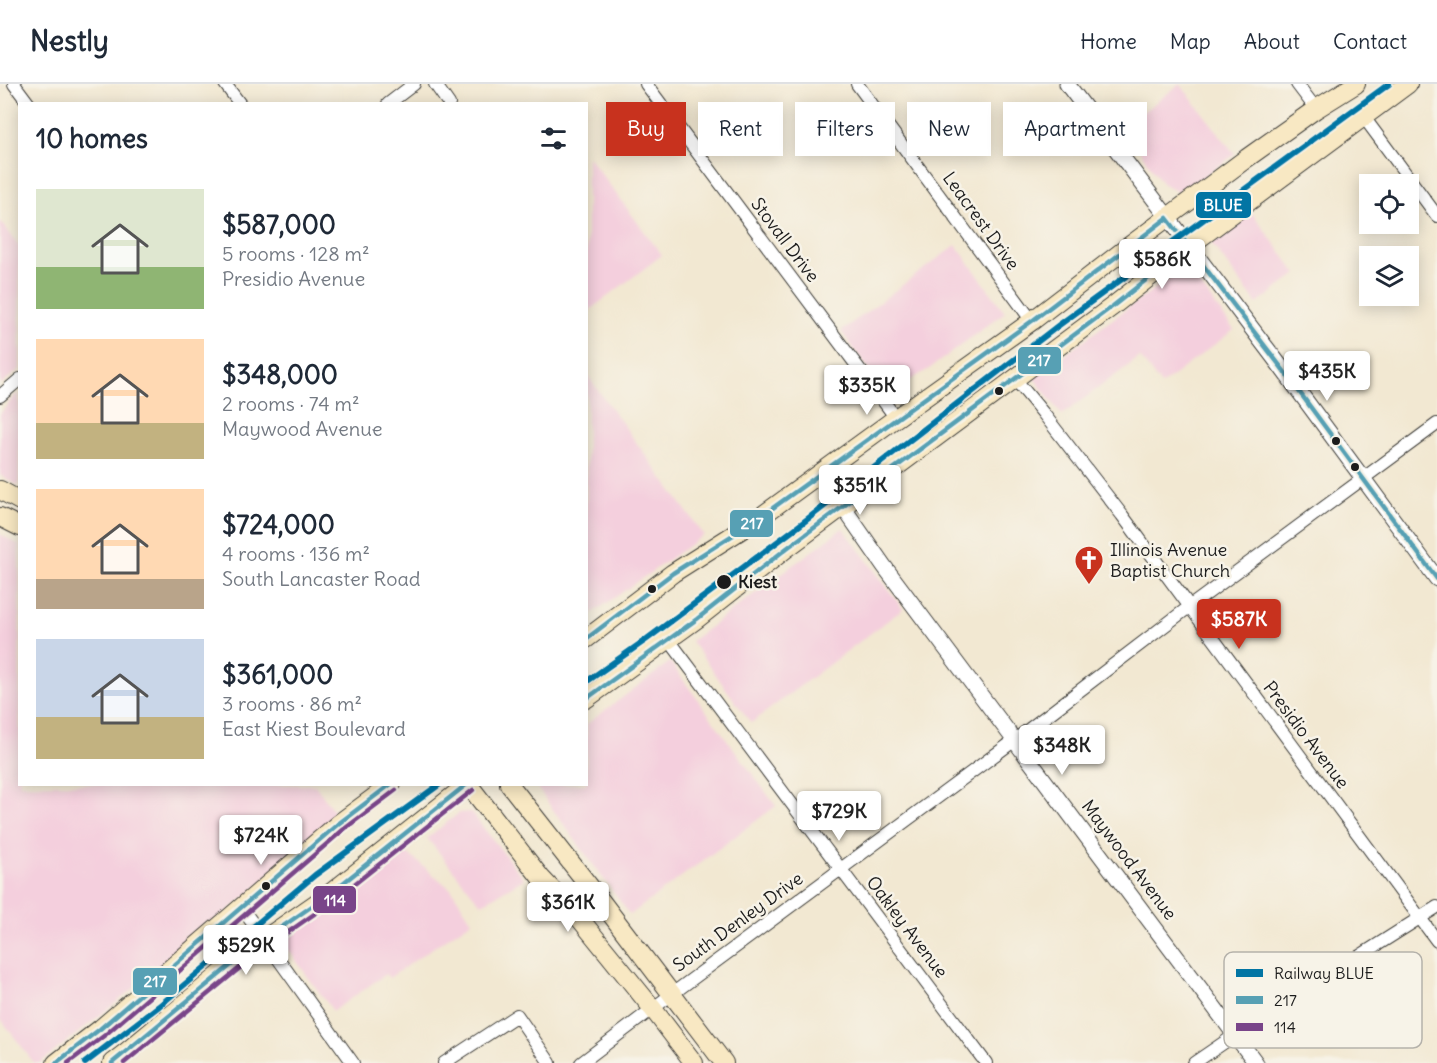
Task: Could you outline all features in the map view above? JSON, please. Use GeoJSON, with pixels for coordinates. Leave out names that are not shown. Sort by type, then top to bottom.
{"type":"FeatureCollection","features":[{"type":"Feature","properties":{"kind":"main road"},"geometry":{"type":"LineString","coordinates":[[588,637],[673,573],[752,523],[1032,321],[1247,158],[1356,84]]}},
{"type":"Feature","properties":{"kind":"main road"},"geometry":{"type":"LineString","coordinates":[[588,698],[669,640],[787,548],[1408,84]]}},
{"type":"Feature","properties":{"kind":"main road"},"geometry":{"type":"LineString","coordinates":[[0,490],[18,500]]}},
{"type":"Feature","properties":{"kind":"main road"},"geometry":{"type":"LineString","coordinates":[[0,517],[18,526]]}},
{"type":"Feature","properties":{"kind":"main road"},"geometry":{"type":"LineString","coordinates":[[56,1063],[100,1029],[338,824],[389,786]]}},
{"type":"Feature","properties":{"kind":"main road"},"geometry":{"type":"LineString","coordinates":[[111,1063],[264,939],[328,895],[467,786]]}},
{"type":"Feature","properties":{"kind":"main road"},"geometry":{"type":"LineString","coordinates":[[469,786],[541,878],[580,920],[653,1009],[694,1063]]}},
{"type":"Feature","properties":{"kind":"main road"},"geometry":{"type":"LineString","coordinates":[[511,786],[724,1063]]}},
{"type":"Feature","properties":{"kind":"street"},"geometry":{"type":"LineString","coordinates":[[15,84],[28,102]]}},
{"type":"Feature","properties":{"kind":"street"},"geometry":{"type":"LineString","coordinates":[[225,84],[238,102]]}},
{"type":"Feature","properties":{"kind":"street"},"geometry":{"type":"LineString","coordinates":[[391,102],[414,84]]}},
{"type":"Feature","properties":{"kind":"street"},"geometry":{"type":"LineString","coordinates":[[435,84],[448,102]]}},
{"type":"Feature","properties":{"kind":"street","name":"Stovall Drive"},"geometry":{"type":"LineString","coordinates":[[646,84],[896,418]]}},
{"type":"Feature","properties":{"kind":"street","name":"Leacrest Drive"},"geometry":{"type":"LineString","coordinates":[[857,84],[1032,321]]}},
{"type":"Feature","properties":{"kind":"street"},"geometry":{"type":"LineString","coordinates":[[1066,84],[1281,367],[1437,579]]}},
{"type":"Feature","properties":{"kind":"street"},"geometry":{"type":"LineString","coordinates":[[1297,84],[1316,109]]}},
{"type":"Feature","properties":{"kind":"street"},"geometry":{"type":"LineString","coordinates":[[1364,116],[1437,216]]}},
{"type":"Feature","properties":{"kind":"street","name":"Presidio Avenue"},"geometry":{"type":"LineString","coordinates":[[1015,379],[1122,515],[1437,941]]}},
{"type":"Feature","properties":{"kind":"street"},"geometry":{"type":"LineString","coordinates":[[0,396],[18,381]]}},
{"type":"Feature","properties":{"kind":"street","name":"South Denley Drive"},"geometry":{"type":"LineString","coordinates":[[581,1063],[1437,424]]}},
{"type":"Feature","properties":{"kind":"street","name":"Maywood Avenue"},"geometry":{"type":"LineString","coordinates":[[843,507],[884,566],[1224,1020]]}},
{"type":"Feature","properties":{"kind":"street","name":"Oakley Avenue"},"geometry":{"type":"LineString","coordinates":[[669,640],[986,1063]]}},
{"type":"Feature","properties":{"kind":"street"},"geometry":{"type":"LineString","coordinates":[[241,907],[353,1063]]}},
{"type":"Feature","properties":{"kind":"street"},"geometry":{"type":"LineString","coordinates":[[1366,952],[1437,907]]}},
{"type":"Feature","properties":{"kind":"street"},"geometry":{"type":"LineString","coordinates":[[444,1063],[517,1015],[550,1063]]}},
{"type":"Feature","properties":{"kind":"street"},"geometry":{"type":"LineString","coordinates":[[1194,1063],[1224,1043]]}},
{"type":"Feature","properties":{"kind":"street","name":"Maywood Avenue"},"geometry":{"type":"LineString","coordinates":[[1245,1048],[1256,1063]]}},
{"type":"Feature","properties":{"kind":"shaded area"},"geometry":{"type":"Polygon","coordinates":[[[1180,84],[1235,154],[1181,194],[1162,183],[1143,156],[1147,156],[1147,109],[1180,84]]]}},
{"type":"Feature","properties":{"kind":"shaded area"},"geometry":{"type":"Polygon","coordinates":[[[588,156],[662,255],[588,311],[588,156]]]}},
{"type":"Feature","properties":{"kind":"shaded area"},"geometry":{"type":"Polygon","coordinates":[[[1252,213],[1297,274],[1257,304],[1211,243],[1252,213]]]}},
{"type":"Feature","properties":{"kind":"shaded area"},"geometry":{"type":"Polygon","coordinates":[[[0,220],[18,245],[18,371],[0,385],[0,220]]]}},
{"type":"Feature","properties":{"kind":"shaded area"},"geometry":{"type":"Polygon","coordinates":[[[956,245],[1005,312],[929,369],[887,394],[841,331],[956,245]]]}},
{"type":"Feature","properties":{"kind":"shaded area"},"geometry":{"type":"Polygon","coordinates":[[[1186,266],[1234,330],[1161,385],[1140,357],[1062,415],[1033,377],[1186,266]]]}},
{"type":"Feature","properties":{"kind":"shaded area"},"geometry":{"type":"Polygon","coordinates":[[[588,376],[704,535],[588,616],[588,376]]]}},
{"type":"Feature","properties":{"kind":"shaded area"},"geometry":{"type":"Polygon","coordinates":[[[18,393],[18,485],[0,475],[0,414],[18,393]]]}},
{"type":"Feature","properties":{"kind":"shaded area"},"geometry":{"type":"Polygon","coordinates":[[[843,528],[903,609],[751,723],[691,641],[843,528]]]}},
{"type":"Feature","properties":{"kind":"shaded area"},"geometry":{"type":"Polygon","coordinates":[[[0,534],[18,544],[18,786],[316,786],[339,818],[170,960],[40,1063],[34,1063],[0,1018],[0,534]]]}},
{"type":"Feature","properties":{"kind":"shaded area"},"geometry":{"type":"Polygon","coordinates":[[[670,662],[776,806],[630,915],[536,786],[588,786],[588,723],[670,662]]]}},
{"type":"Feature","properties":{"kind":"shaded area"},"geometry":{"type":"Polygon","coordinates":[[[471,812],[524,879],[481,904],[427,838],[459,813],[471,812]]]}},
{"type":"Feature","properties":{"kind":"shaded area"},"geometry":{"type":"Polygon","coordinates":[[[407,853],[452,890],[472,921],[389,978],[386,974],[333,1011],[284,944],[285,935],[332,899],[407,853]]]}},
{"type":"Feature","properties":{"kind":"rail line","name":"BLUE"},"geometry":{"type":"LineString","coordinates":[[588,681],[792,531],[1059,325],[1389,84]]}},
{"type":"Feature","properties":{"kind":"rail line","name":"BLUE"},"geometry":{"type":"LineString","coordinates":[[85,1063],[159,1006],[315,875],[437,786]]}},
{"type":"Feature","properties":{"kind":"transit line","name":"217"},"geometry":{"type":"LineString","coordinates":[[588,637],[673,573],[752,523],[1032,321],[1167,218],[1281,367],[1437,579]]}},
{"type":"Feature","properties":{"kind":"transit line","name":"217"},"geometry":{"type":"LineString","coordinates":[[588,698],[697,619],[787,548],[1113,306],[1189,246]]}},
{"type":"Feature","properties":{"kind":"transit line","name":"217"},"geometry":{"type":"LineString","coordinates":[[56,1063],[100,1029],[338,824],[388,786]]}},
{"type":"Feature","properties":{"kind":"transit line","name":"217"},"geometry":{"type":"LineString","coordinates":[[112,1063],[253,947],[328,895],[464,786]]}},
{"type":"Feature","properties":{"kind":"transit line","name":"114"},"geometry":{"type":"LineString","coordinates":[[68,1063],[105,1035],[343,830],[396,790]]}},
{"type":"Feature","properties":{"kind":"transit line","name":"114"},"geometry":{"type":"LineString","coordinates":[[124,1063],[258,953],[333,901],[473,790]]}},
{"type":"Feature","properties":{"kind":"place","name":"Kiest"},"geometry":{"type":"Point","coordinates":[724,582]}},
{"type":"Feature","properties":{"kind":"place","name":"Illinois Avenue Baptist Church"},"geometry":{"type":"Point","coordinates":[1089,586]}}]}
